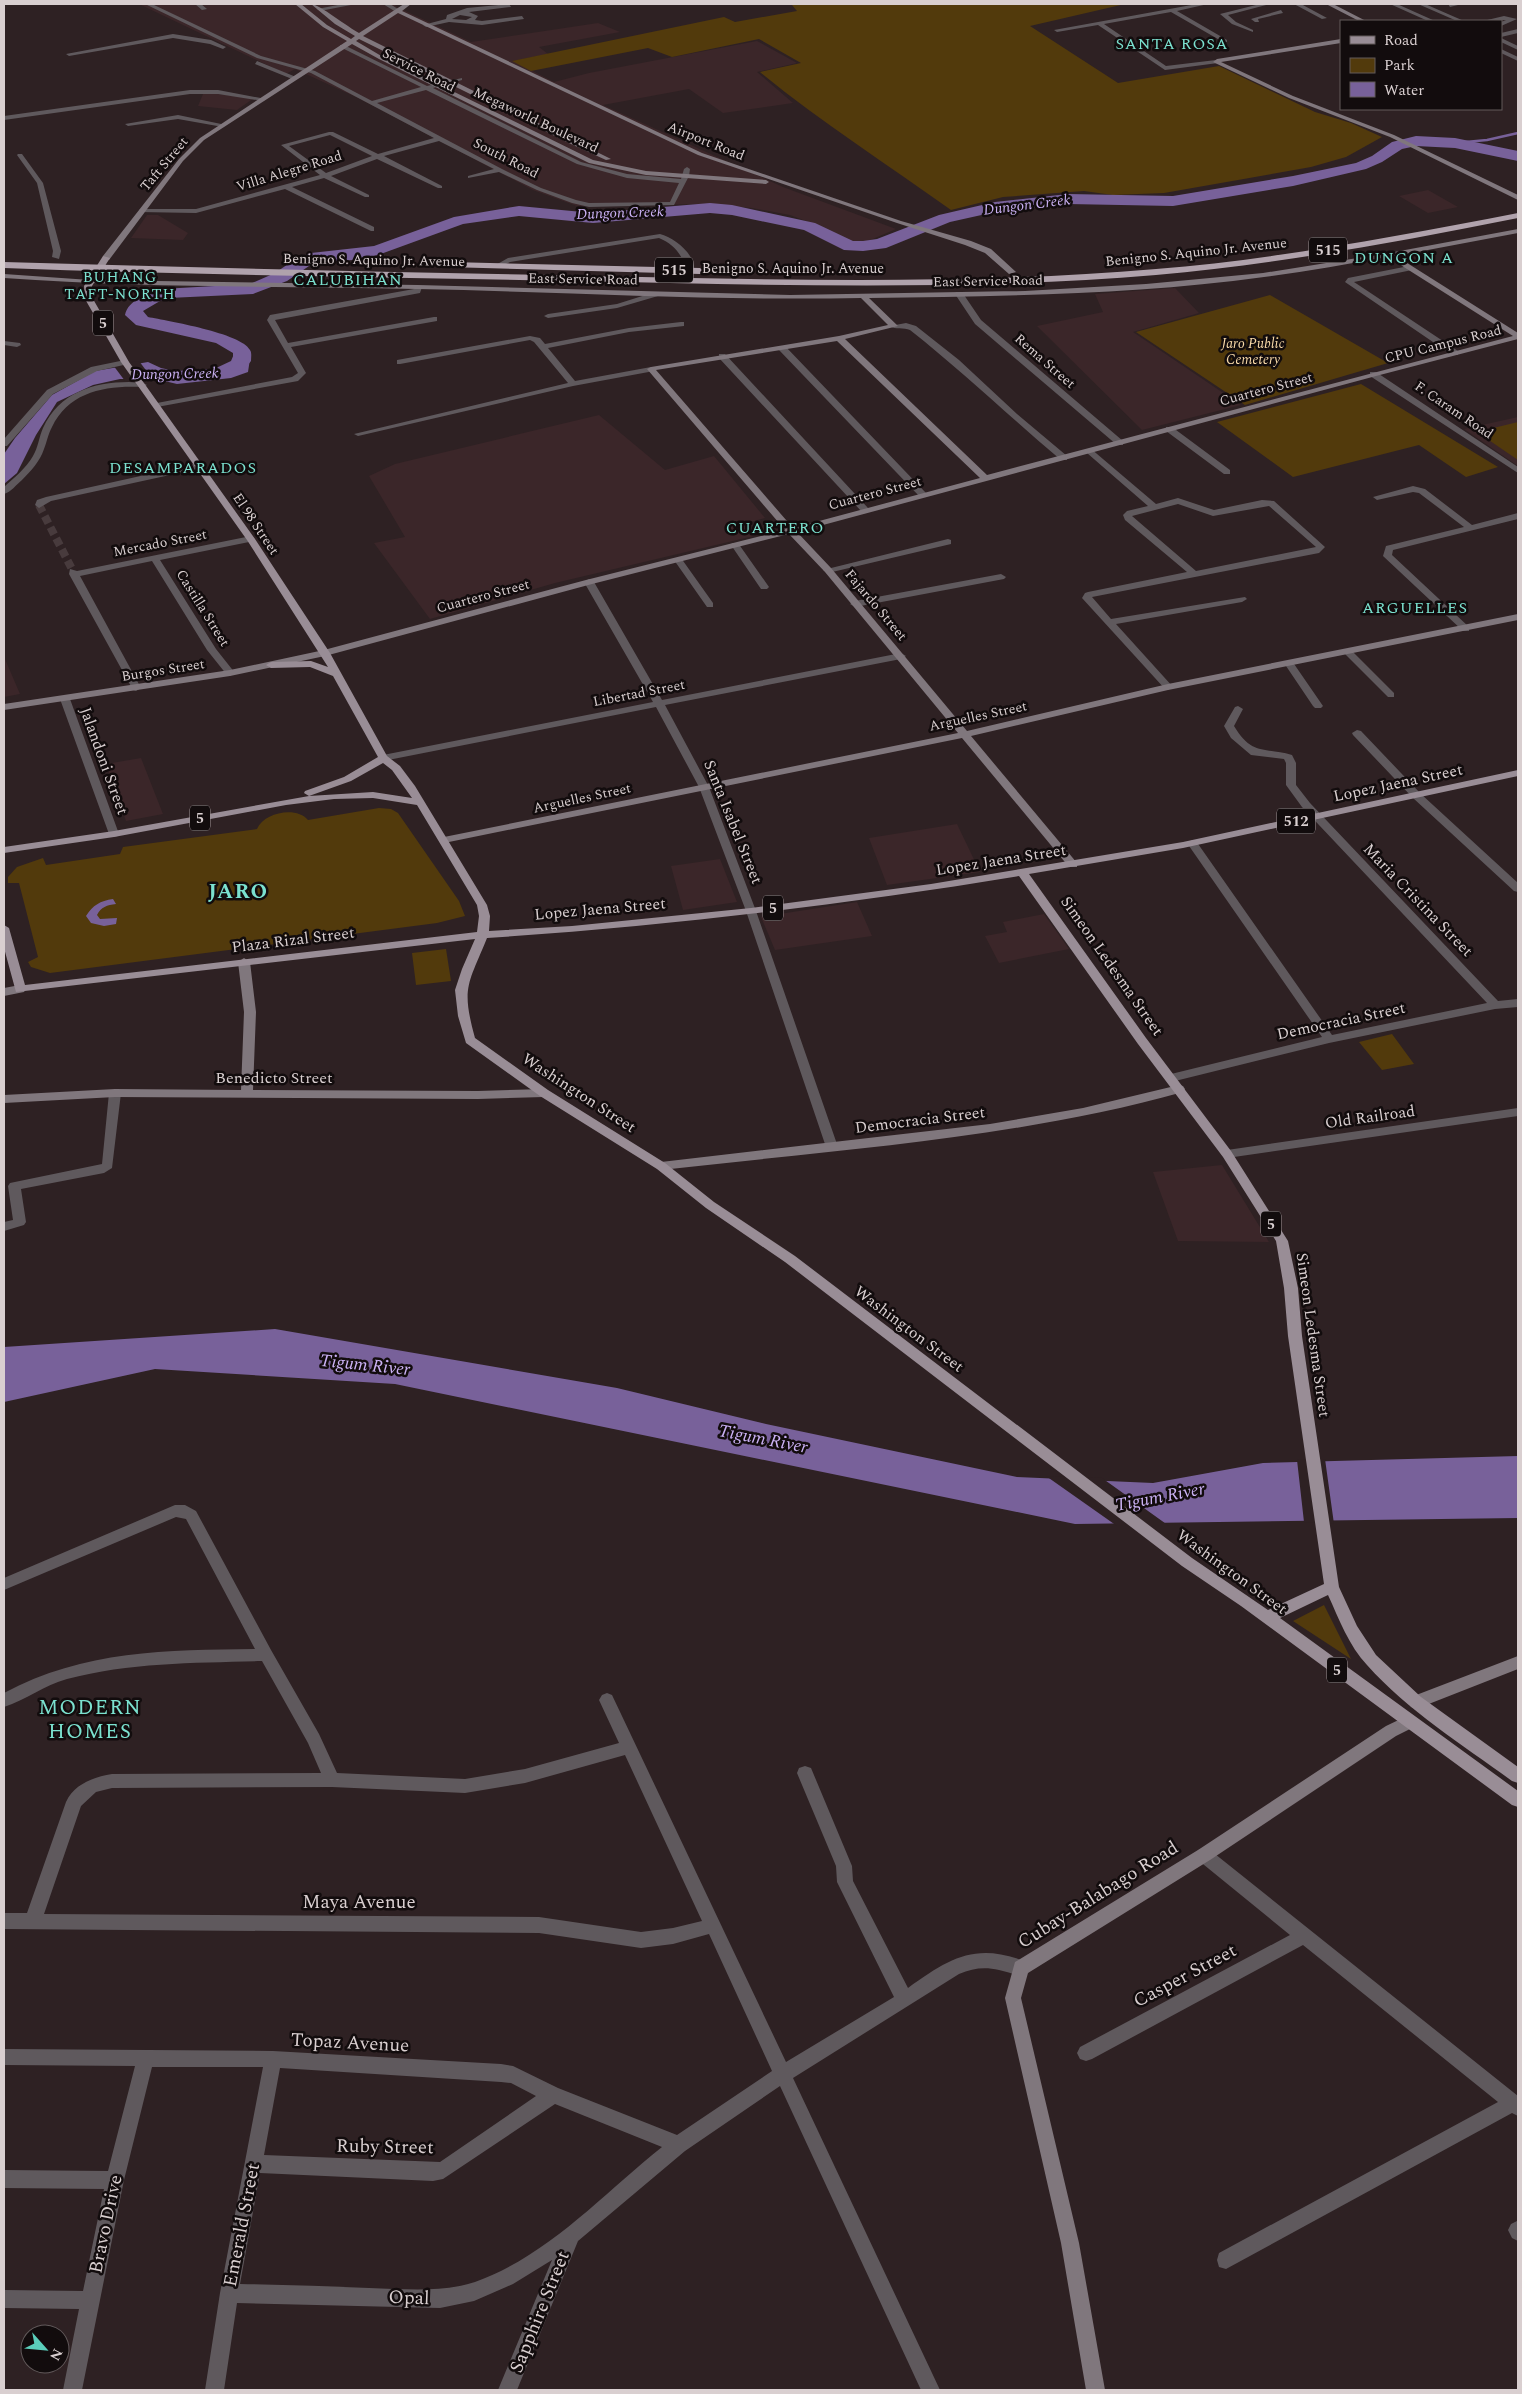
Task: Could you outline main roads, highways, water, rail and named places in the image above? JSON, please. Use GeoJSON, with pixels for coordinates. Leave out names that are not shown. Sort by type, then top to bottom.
{"type":"FeatureCollection","features":[{"type":"Feature","properties":{"kind":"highway","name":"515"},"geometry":{"type":"LineString","coordinates":[[1348,237],[1518,207]]}},
{"type":"Feature","properties":{"kind":"highway","name":"Benigno S. Aquino Jr. Avenue"},"geometry":{"type":"LineString","coordinates":[[443,265],[873,278],[1050,279],[1160,272],[1246,262],[1376,243],[1518,216]]}},
{"type":"Feature","properties":{"kind":"highway"},"geometry":{"type":"LineString","coordinates":[[1363,235],[1376,243]]}},
{"type":"Feature","properties":{"kind":"highway","name":"Benigno S. Aquino Jr. Avenue"},"geometry":{"type":"LineString","coordinates":[[51,257],[379,265]]}},
{"type":"Feature","properties":{"kind":"highway","name":"Benigno S. Aquino Jr. Avenue"},"geometry":{"type":"LineString","coordinates":[[4,265],[811,284],[873,278],[1012,272],[1131,264]]}},
{"type":"Feature","properties":{"kind":"highway"},"geometry":{"type":"LineString","coordinates":[[402,274],[406,265]]}},
{"type":"Feature","properties":{"kind":"highway"},"geometry":{"type":"LineString","coordinates":[[544,291],[548,278]]}},
{"type":"Feature","properties":{"kind":"highway"},"geometry":{"type":"LineString","coordinates":[[1050,279],[1056,292]]}},
{"type":"Feature","properties":{"kind":"main road"},"geometry":{"type":"LineString","coordinates":[[100,267],[106,258]]}},
{"type":"Feature","properties":{"kind":"main road","name":"El 98 Street"},"geometry":{"type":"LineString","coordinates":[[100,267],[88,286],[89,298],[124,362],[143,385],[251,539],[326,653],[362,723],[383,758]]}},
{"type":"Feature","properties":{"kind":"main road"},"geometry":{"type":"LineString","coordinates":[[271,665],[311,664],[337,674]]}},
{"type":"Feature","properties":{"kind":"main road","name":"5"},"geometry":{"type":"LineString","coordinates":[[286,802],[349,779],[368,770],[383,758],[396,768],[421,803],[482,905],[486,924],[482,935]]}},
{"type":"Feature","properties":{"kind":"main road","name":"Lopez Jaena Street"},"geometry":{"type":"LineString","coordinates":[[482,935],[572,929],[751,911],[1023,873],[1192,843],[1518,773]]}},
{"type":"Feature","properties":{"kind":"main road","name":"5"},"geometry":{"type":"LineString","coordinates":[[4,850],[114,834],[286,802],[367,794],[421,803]]}},
{"type":"Feature","properties":{"kind":"main road","name":"Simeon Ledesma Street"},"geometry":{"type":"LineString","coordinates":[[1023,873],[1142,1041],[1227,1154],[1282,1241],[1291,1288],[1321,1523],[1332,1587],[1351,1630],[1371,1660],[1416,1702],[1518,1776]]}},
{"type":"Feature","properties":{"kind":"main road","name":"Plaza Rizal Street"},"geometry":{"type":"LineString","coordinates":[[4,928],[20,989],[482,935]]}},
{"type":"Feature","properties":{"kind":"main road","name":"Washington Street"},"geometry":{"type":"LineString","coordinates":[[482,935],[461,990],[463,1016],[470,1040],[544,1093],[661,1166],[710,1205],[790,1259],[1187,1562],[1518,1800]]}},
{"type":"Feature","properties":{"kind":"main road"},"geometry":{"type":"LineString","coordinates":[[1266,1618],[1332,1587]]}},
{"type":"Feature","properties":{"kind":"water"},"geometry":{"type":"Polygon","coordinates":[[[222,339],[251,352],[248,372],[231,378],[177,384],[156,379],[120,379],[93,385],[57,402],[36,435],[17,473],[4,484],[4,454],[15,438],[52,395],[95,371],[148,362],[161,368],[175,371],[214,369],[231,361],[234,354],[231,346],[222,339]]]}},
{"type":"Feature","properties":{"kind":"water"},"geometry":{"type":"Polygon","coordinates":[[[113,899],[116,904],[105,907],[97,915],[100,919],[117,918],[116,924],[104,926],[91,923],[86,916],[91,909],[101,902],[113,899]]]}},
{"type":"Feature","properties":{"kind":"water","name":"Tigum River"},"geometry":{"type":"Polygon","coordinates":[[[275,1329],[617,1388],[766,1424],[1017,1477],[1153,1483],[1263,1463],[1518,1456],[1518,1518],[1075,1524],[395,1384],[155,1369],[4,1402],[4,1347],[275,1329]]]}},
{"type":"Feature","properties":{"kind":"waterway"},"geometry":{"type":"LineString","coordinates":[[1455,143],[1487,140],[1518,133]]}},
{"type":"Feature","properties":{"kind":"waterway","name":"Dungon Creek"},"geometry":{"type":"LineString","coordinates":[[237,366],[242,361],[242,351],[222,339],[142,321],[134,315],[135,309],[154,297],[168,293],[253,289],[281,277],[303,262],[317,257],[353,255],[378,250],[460,220],[519,211],[593,218],[710,208],[732,210],[809,226],[850,246],[863,246],[880,244],[945,218],[995,207],[1068,199],[1173,201],[1293,181],[1361,166],[1377,159],[1397,145],[1416,141],[1455,143],[1518,156]]}},
{"type":"Feature","properties":{"kind":"tunnel"},"geometry":{"type":"LineString","coordinates":[[39,505],[73,571]]}},
{"type":"Feature","properties":{"kind":"district","name":"SANTA ROSA"},"geometry":{"type":"Point","coordinates":[1172,44]}},
{"type":"Feature","properties":{"kind":"district","name":"DUNGON A"},"geometry":{"type":"Point","coordinates":[1404,258]}},
{"type":"Feature","properties":{"kind":"district","name":"CALUBIHAN"},"geometry":{"type":"Point","coordinates":[348,280]}},
{"type":"Feature","properties":{"kind":"district","name":"BUHANG TAFT-NORTH"},"geometry":{"type":"Point","coordinates":[120,286]}},
{"type":"Feature","properties":{"kind":"district","name":"DESAMPARADOS"},"geometry":{"type":"Point","coordinates":[183,468]}},
{"type":"Feature","properties":{"kind":"district","name":"CUARTERO"},"geometry":{"type":"Point","coordinates":[775,528]}},
{"type":"Feature","properties":{"kind":"district","name":"ARGUELLES"},"geometry":{"type":"Point","coordinates":[1415,608]}},
{"type":"Feature","properties":{"kind":"district","name":"JARO"},"geometry":{"type":"Point","coordinates":[238,892]}},
{"type":"Feature","properties":{"kind":"district","name":"MODERN HOMES"},"geometry":{"type":"Point","coordinates":[90,1720]}},
{"type":"Feature","properties":{"kind":"park label","name":"Jaro Public Cemetery"},"geometry":{"type":"Point","coordinates":[1253,352]}}]}
